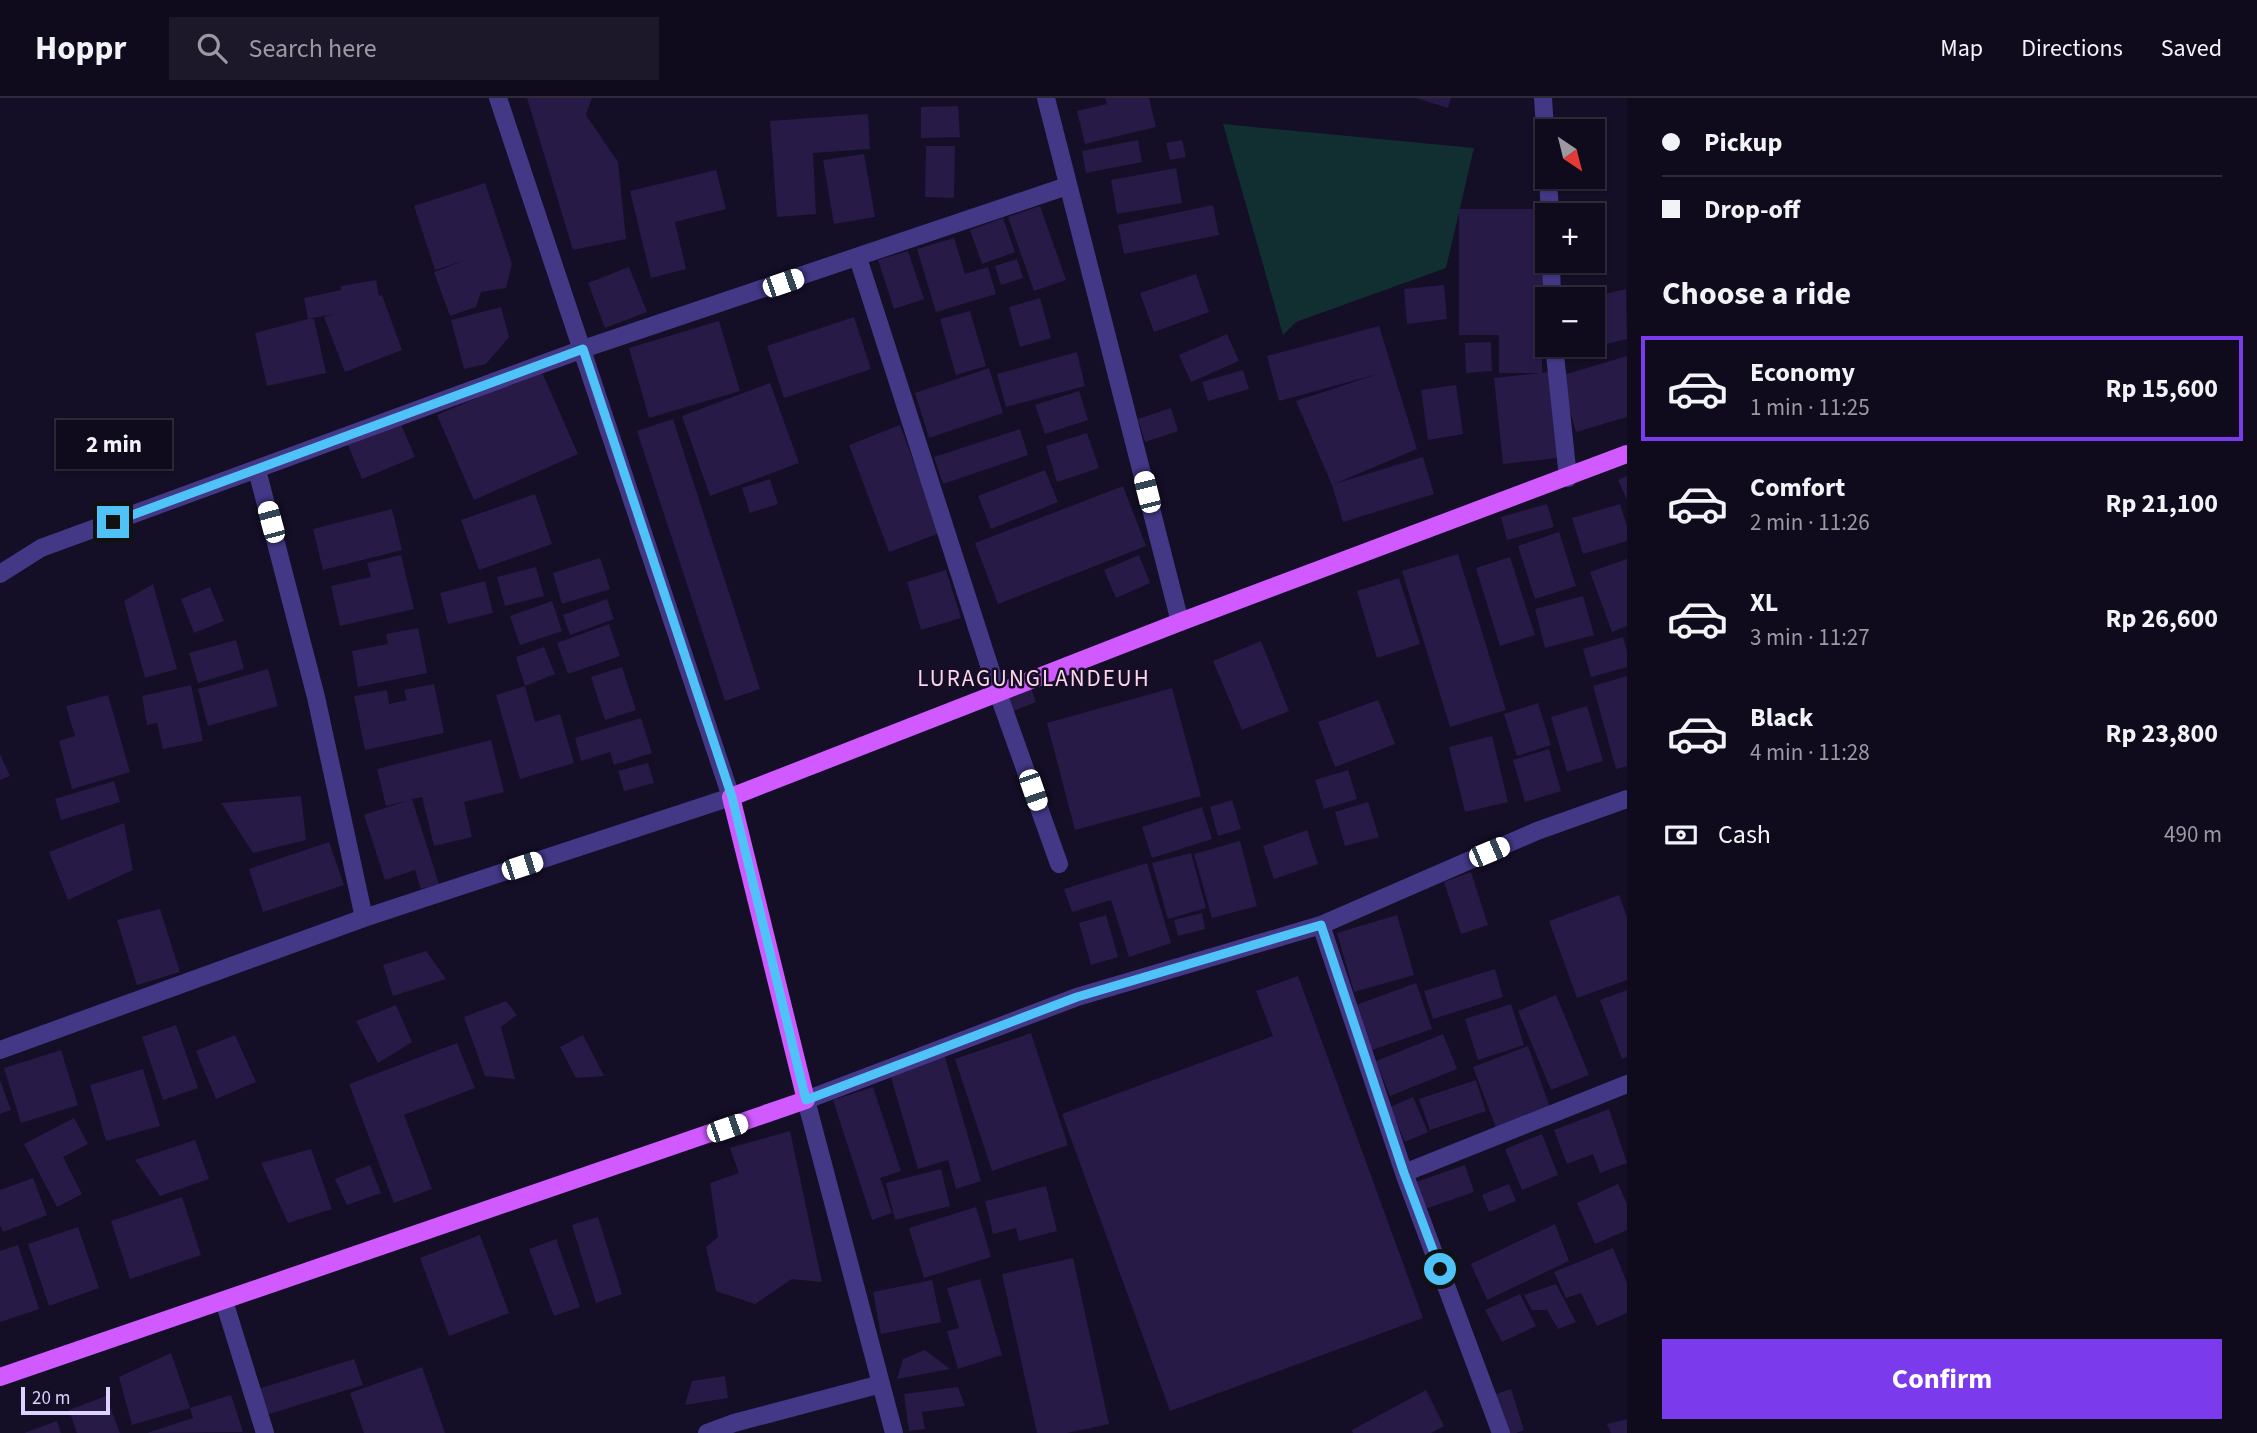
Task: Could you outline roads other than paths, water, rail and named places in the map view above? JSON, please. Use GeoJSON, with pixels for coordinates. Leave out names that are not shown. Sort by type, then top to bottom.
{"type":"FeatureCollection","features":[{"type":"Feature","properties":{"kind":"main road"},"geometry":{"type":"LineString","coordinates":[[1,1373],[224,1301],[806,1100],[732,797],[1180,622],[1627,454]]}},
{"type":"Feature","properties":{"kind":"street"},"geometry":{"type":"LineString","coordinates":[[0,1050],[364,918],[732,797],[498,98]]}},
{"type":"Feature","properties":{"kind":"street"},"geometry":{"type":"LineString","coordinates":[[1046,98],[1180,622]]}},
{"type":"Feature","properties":{"kind":"street"},"geometry":{"type":"LineString","coordinates":[[1543,98],[1544,119]]}},
{"type":"Feature","properties":{"kind":"street"},"geometry":{"type":"LineString","coordinates":[[0,574],[41,548],[583,349],[1067,186]]}},
{"type":"Feature","properties":{"kind":"street"},"geometry":{"type":"LineString","coordinates":[[858,258],[998,693],[1059,864]]}},
{"type":"Feature","properties":{"kind":"street"},"geometry":{"type":"LineString","coordinates":[[1555,357],[1568,478]]}},
{"type":"Feature","properties":{"kind":"street"},"geometry":{"type":"LineString","coordinates":[[257,470],[316,697],[364,918]]}},
{"type":"Feature","properties":{"kind":"street"},"geometry":{"type":"LineString","coordinates":[[894,1433],[806,1100],[1077,997],[1321,925],[1537,831],[1627,799]]}},
{"type":"Feature","properties":{"kind":"street"},"geometry":{"type":"LineString","coordinates":[[1321,925],[1404,1173],[1501,1433]]}},
{"type":"Feature","properties":{"kind":"street"},"geometry":{"type":"LineString","coordinates":[[1404,1173],[1627,1084]]}},
{"type":"Feature","properties":{"kind":"street"},"geometry":{"type":"LineString","coordinates":[[224,1301],[265,1433]]}},
{"type":"Feature","properties":{"kind":"street"},"geometry":{"type":"LineString","coordinates":[[707,1433],[734,1423],[881,1384]]}},
{"type":"Feature","properties":{"kind":"district","name":"LURAGUNGLANDEUH"},"geometry":{"type":"Point","coordinates":[1034,678]}}]}
